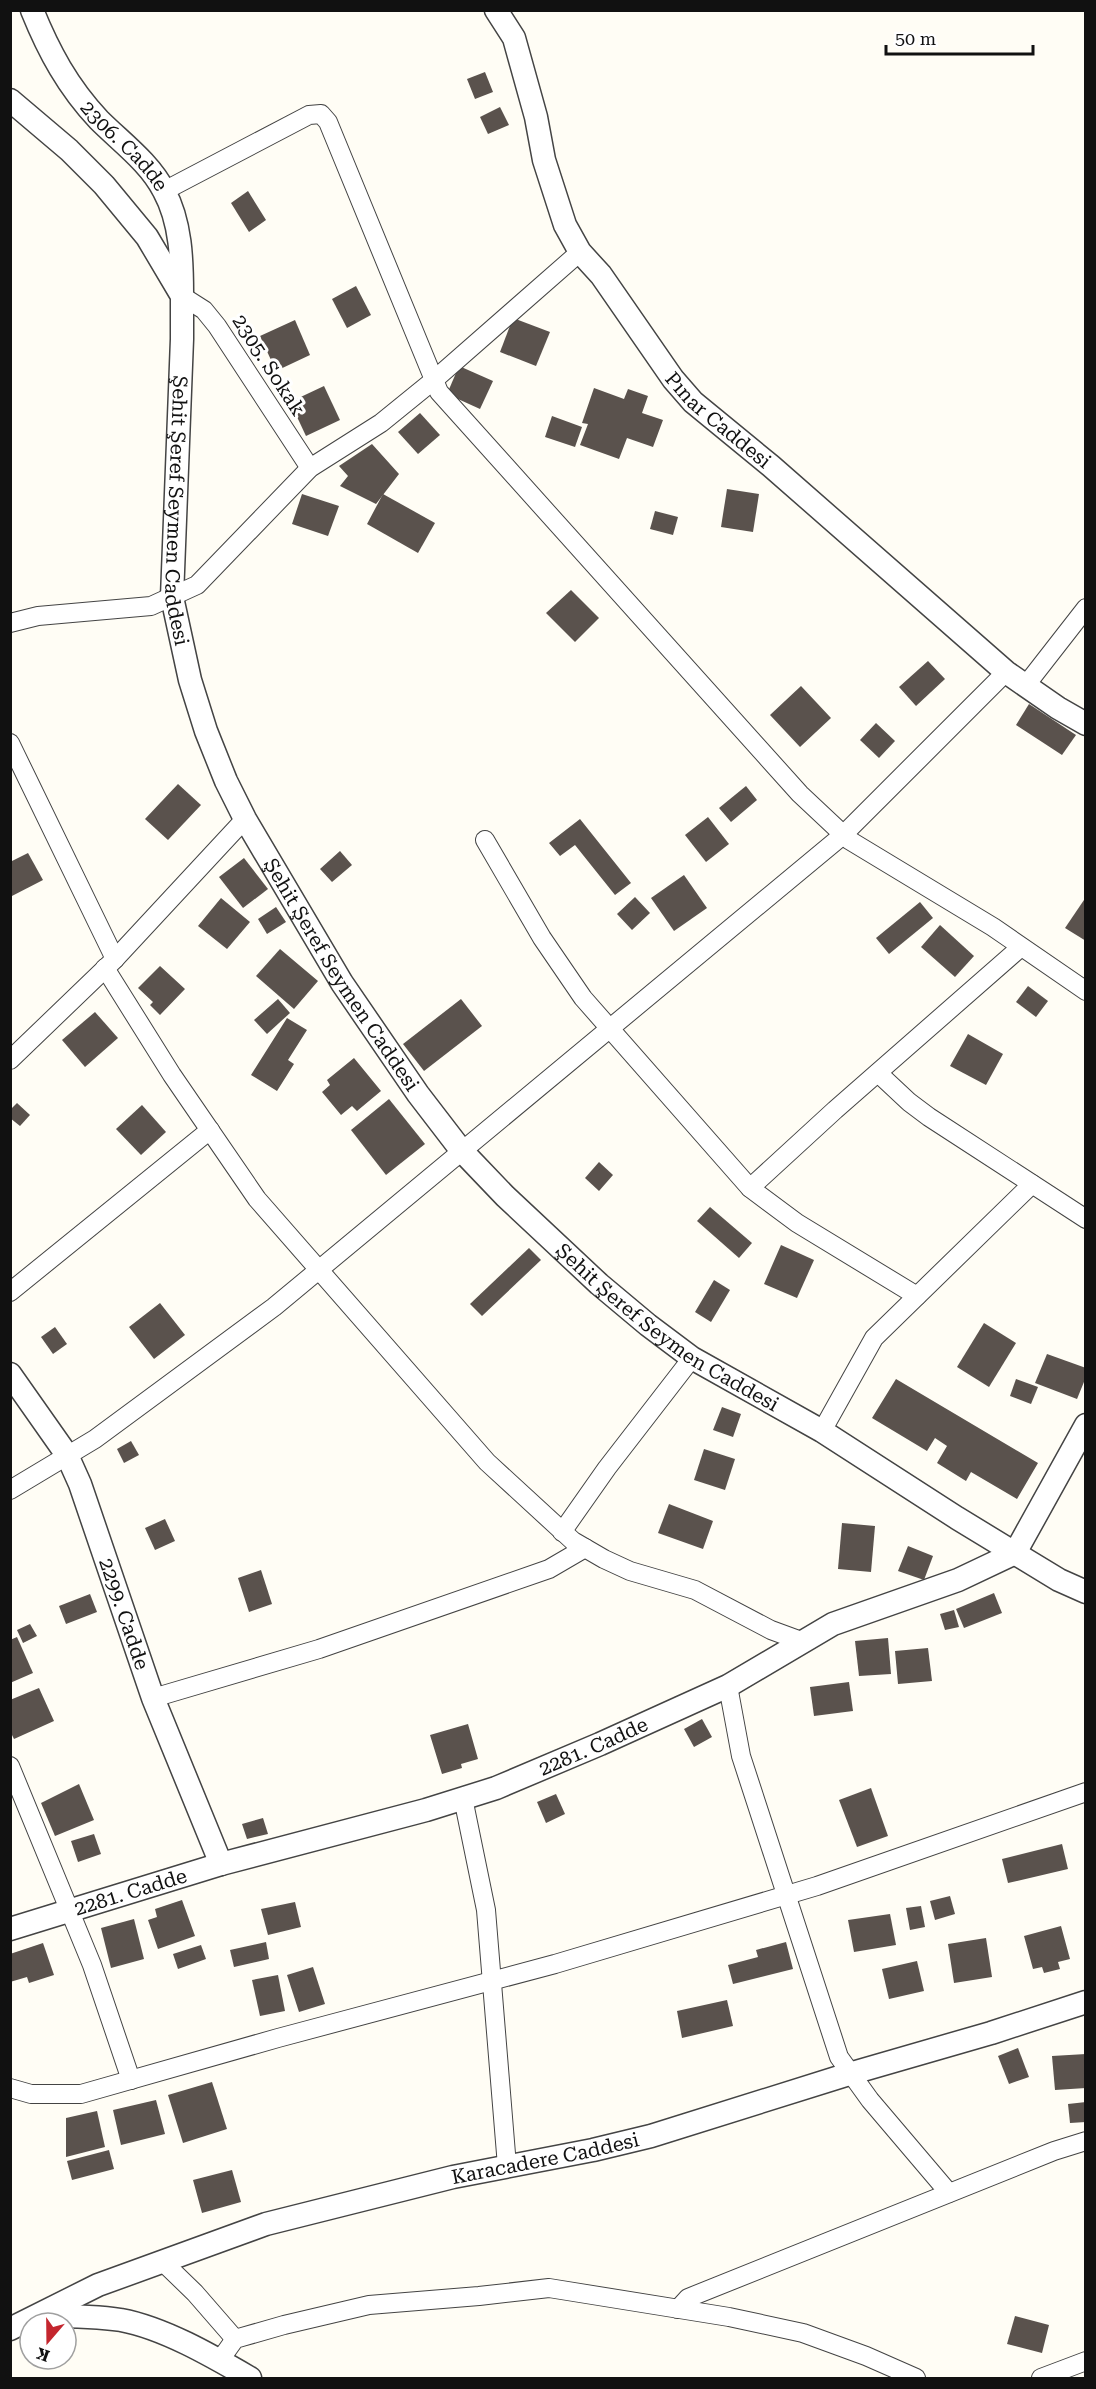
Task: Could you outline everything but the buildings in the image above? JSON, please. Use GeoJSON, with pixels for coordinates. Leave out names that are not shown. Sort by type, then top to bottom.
{"type":"FeatureCollection","features":[{"type":"Feature","properties":{"kind":"street","name":"2306. Cadde"},"geometry":{"type":"LineString","coordinates":[[32,10],[45,44],[76,95],[150,171],[164,191],[180,239],[182,296]]}},
{"type":"Feature","properties":{"kind":"street","name":"Pınar Caddesi"},"geometry":{"type":"LineString","coordinates":[[496,10],[514,38],[556,202],[565,225],[579,252],[601,275],[673,379],[693,402],[771,466],[1006,672],[1086,724]]}},
{"type":"Feature","properties":{"kind":"street"},"geometry":{"type":"LineString","coordinates":[[10,100],[69,150],[104,185],[147,237],[182,296]]}},
{"type":"Feature","properties":{"kind":"street"},"geometry":{"type":"LineString","coordinates":[[164,191],[309,115],[321,114],[328,122],[439,392],[800,794],[843,835],[1021,947],[1086,991]]}},
{"type":"Feature","properties":{"kind":"street"},"geometry":{"type":"LineString","coordinates":[[10,623],[38,616],[151,606],[197,585],[310,468],[381,423],[434,380],[579,252]]}},
{"type":"Feature","properties":{"kind":"street","name":"2305. Sokak"},"geometry":{"type":"LineString","coordinates":[[182,296],[204,310],[217,326],[310,468]]}},
{"type":"Feature","properties":{"kind":"street","name":"Şehit Şeref Seymen Caddesi"},"geometry":{"type":"LineString","coordinates":[[182,296],[172,597],[190,680],[206,731],[244,819],[342,983],[399,1068],[461,1150],[551,1241],[598,1284],[692,1358],[822,1431],[1059,1580],[1086,1592]]}},
{"type":"Feature","properties":{"kind":"street"},"geometry":{"type":"LineString","coordinates":[[1026,685],[1086,608]]}},
{"type":"Feature","properties":{"kind":"street"},"geometry":{"type":"LineString","coordinates":[[10,1490],[128,1415],[274,1307],[318,1271],[843,835],[1006,672]]}},
{"type":"Feature","properties":{"kind":"street"},"geometry":{"type":"LineString","coordinates":[[10,743],[110,964],[172,1075],[257,1198],[486,1462],[562,1532],[585,1548],[630,1571],[695,1590],[771,1630],[801,1641]]}},
{"type":"Feature","properties":{"kind":"street"},"geometry":{"type":"LineString","coordinates":[[10,1059],[110,964],[244,819]]}},
{"type":"Feature","properties":{"kind":"street"},"geometry":{"type":"LineString","coordinates":[[485,840],[542,938],[583,998],[608,1029],[669,1093],[750,1188],[797,1223],[917,1296]]}},
{"type":"Feature","properties":{"kind":"street"},"geometry":{"type":"LineString","coordinates":[[750,1188],[1021,947]]}},
{"type":"Feature","properties":{"kind":"street"},"geometry":{"type":"LineString","coordinates":[[878,1072],[909,1102],[929,1117],[1086,1219]]}},
{"type":"Feature","properties":{"kind":"street"},"geometry":{"type":"LineString","coordinates":[[10,1292],[210,1130]]}},
{"type":"Feature","properties":{"kind":"street"},"geometry":{"type":"LineString","coordinates":[[822,1431],[874,1338],[1032,1184]]}},
{"type":"Feature","properties":{"kind":"street"},"geometry":{"type":"LineString","coordinates":[[562,1532],[607,1468],[692,1358]]}},
{"type":"Feature","properties":{"kind":"street","name":"2299. Cadde"},"geometry":{"type":"LineString","coordinates":[[10,1374],[67,1455],[80,1485],[153,1698],[221,1864]]}},
{"type":"Feature","properties":{"kind":"street"},"geometry":{"type":"LineString","coordinates":[[1015,1553],[1086,1425]]}},
{"type":"Feature","properties":{"kind":"street"},"geometry":{"type":"LineString","coordinates":[[153,1698],[319,1649],[549,1569],[585,1548]]}},
{"type":"Feature","properties":{"kind":"street","name":"2281. Cadde"},"geometry":{"type":"LineString","coordinates":[[10,1929],[221,1864],[426,1810],[541,1770],[728,1686],[833,1624],[958,1580],[1015,1553]]}},
{"type":"Feature","properties":{"kind":"street"},"geometry":{"type":"LineString","coordinates":[[728,1686],[741,1756],[832,2041],[849,2074],[949,2193]]}},
{"type":"Feature","properties":{"kind":"street"},"geometry":{"type":"LineString","coordinates":[[10,1766],[96,1976],[131,2080]]}},
{"type":"Feature","properties":{"kind":"street"},"geometry":{"type":"LineString","coordinates":[[10,2088],[31,2094],[81,2094],[651,1937],[785,1896],[1086,1792]]}},
{"type":"Feature","properties":{"kind":"street"},"geometry":{"type":"LineString","coordinates":[[463,1798],[486,1910],[507,2166]]}},
{"type":"Feature","properties":{"kind":"street","name":"Karacadere Caddesi"},"geometry":{"type":"LineString","coordinates":[[48,2311],[98,2285],[266,2224],[507,2166],[594,2150],[651,2136],[1086,2002]]}},
{"type":"Feature","properties":{"kind":"street"},"geometry":{"type":"LineString","coordinates":[[678,2309],[688,2298],[1054,2151],[1086,2141]]}},
{"type":"Feature","properties":{"kind":"street"},"geometry":{"type":"LineString","coordinates":[[163,2262],[195,2293],[235,2339]]}},
{"type":"Feature","properties":{"kind":"street"},"geometry":{"type":"LineString","coordinates":[[220,2360],[235,2339],[369,2305],[549,2288],[678,2309],[803,2333],[866,2356],[916,2379]]}},
{"type":"Feature","properties":{"kind":"street"},"geometry":{"type":"LineString","coordinates":[[78,2316],[123,2320],[149,2328],[220,2360],[250,2379]]}},
{"type":"Feature","properties":{"kind":"street"},"geometry":{"type":"LineString","coordinates":[[1041,2379],[1086,2361]]}}]}
